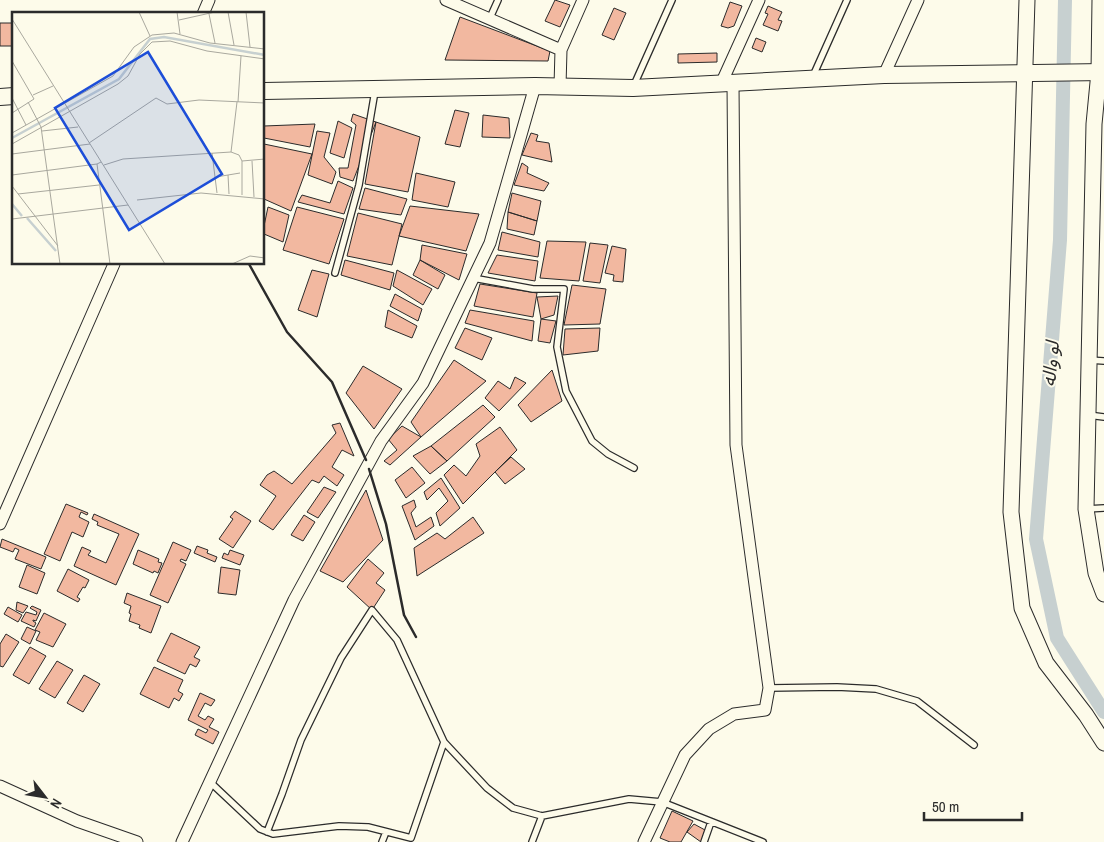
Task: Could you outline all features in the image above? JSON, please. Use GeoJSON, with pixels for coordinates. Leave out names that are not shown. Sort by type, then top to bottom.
{"type":"FeatureCollection","features":[{"type":"Feature","properties":{"kind":"main road"},"geometry":{"type":"LineString","coordinates":[[265,91],[535,86],[633,88],[884,76],[1102,72]]}},
{"type":"Feature","properties":{"kind":"street"},"geometry":{"type":"LineString","coordinates":[[204,12],[209,0]]}},
{"type":"Feature","properties":{"kind":"street"},"geometry":{"type":"LineString","coordinates":[[446,0],[561,50]]}},
{"type":"Feature","properties":{"kind":"street"},"geometry":{"type":"LineString","coordinates":[[560,86],[561,50],[582,0]]}},
{"type":"Feature","properties":{"kind":"street"},"geometry":{"type":"LineString","coordinates":[[644,842],[685,755],[709,729],[734,714],[765,710],[769,688],[736,445],[727,84],[758,0]]}},
{"type":"Feature","properties":{"kind":"street"},"geometry":{"type":"LineString","coordinates":[[884,76],[918,0]]}},
{"type":"Feature","properties":{"kind":"street"},"geometry":{"type":"LineString","coordinates":[[1027,0],[1011,512],[1022,608],[1046,663],[1086,715],[1104,743]]}},
{"type":"Feature","properties":{"kind":"street"},"geometry":{"type":"LineString","coordinates":[[1100,0],[1102,72],[1094,124],[1097,361],[1088,415],[1086,509],[1096,573],[1104,594]]}},
{"type":"Feature","properties":{"kind":"street"},"geometry":{"type":"LineString","coordinates":[[182,842],[294,600],[381,441],[423,383],[490,243],[535,86]]}},
{"type":"Feature","properties":{"kind":"street"},"geometry":{"type":"LineString","coordinates":[[0,524],[114,265]]}},
{"type":"Feature","properties":{"kind":"street"},"geometry":{"type":"LineString","coordinates":[[0,788],[76,821],[138,842]]}},
{"type":"Feature","properties":{"kind":"lane"},"geometry":{"type":"LineString","coordinates":[[489,20],[498,0]]}},
{"type":"Feature","properties":{"kind":"lane"},"geometry":{"type":"LineString","coordinates":[[633,88],[672,0]]}},
{"type":"Feature","properties":{"kind":"lane"},"geometry":{"type":"LineString","coordinates":[[811,79],[847,0]]}},
{"type":"Feature","properties":{"kind":"lane"},"geometry":{"type":"LineString","coordinates":[[335,274],[359,185],[376,89]]}},
{"type":"Feature","properties":{"kind":"lane"},"geometry":{"type":"LineString","coordinates":[[473,278],[533,289],[564,289],[557,347],[566,390],[592,441],[608,454],[634,468]]}},
{"type":"Feature","properties":{"kind":"lane"},"geometry":{"type":"LineString","coordinates":[[1088,415],[1104,416]]}},
{"type":"Feature","properties":{"kind":"lane"},"geometry":{"type":"LineString","coordinates":[[1086,509],[1104,508]]}},
{"type":"Feature","properties":{"kind":"lane"},"geometry":{"type":"LineString","coordinates":[[267,832],[301,740],[341,658],[372,610],[397,640],[444,742],[487,788],[514,808],[542,816],[629,799],[662,802],[763,842]]}},
{"type":"Feature","properties":{"kind":"lane"},"geometry":{"type":"LineString","coordinates":[[769,688],[837,686],[876,689],[917,701],[974,745]]}},
{"type":"Feature","properties":{"kind":"lane"},"geometry":{"type":"LineString","coordinates":[[209,781],[260,829],[273,834],[339,826],[368,827],[411,838],[444,742]]}},
{"type":"Feature","properties":{"kind":"lane"},"geometry":{"type":"LineString","coordinates":[[532,842],[542,816]]}},
{"type":"Feature","properties":{"kind":"lane"},"geometry":{"type":"LineString","coordinates":[[704,842],[711,822]]}},
{"type":"Feature","properties":{"kind":"lane"},"geometry":{"type":"LineString","coordinates":[[382,842],[386,832]]}},
{"type":"Feature","properties":{"kind":"building"},"geometry":{"type":"Polygon","coordinates":[[[555,0],[570,5],[560,27],[545,21],[555,0]]]}},
{"type":"Feature","properties":{"kind":"building"},"geometry":{"type":"Polygon","coordinates":[[[730,2],[742,6],[734,26],[728,28],[721,26],[730,2]]]}},
{"type":"Feature","properties":{"kind":"building"},"geometry":{"type":"Polygon","coordinates":[[[768,6],[782,12],[778,20],[782,21],[778,31],[763,25],[768,14],[765,13],[768,6]]]}},
{"type":"Feature","properties":{"kind":"building"},"geometry":{"type":"Polygon","coordinates":[[[614,8],[626,13],[614,40],[602,35],[614,8]]]}},
{"type":"Feature","properties":{"kind":"building"},"geometry":{"type":"Polygon","coordinates":[[[460,17],[550,51],[548,61],[445,60],[460,17]]]}},
{"type":"Feature","properties":{"kind":"building"},"geometry":{"type":"Polygon","coordinates":[[[0,23],[12,23],[12,46],[0,46],[0,23]]]}},
{"type":"Feature","properties":{"kind":"building"},"geometry":{"type":"Polygon","coordinates":[[[756,38],[766,42],[762,52],[752,48],[756,38]]]}},
{"type":"Feature","properties":{"kind":"building"},"geometry":{"type":"Polygon","coordinates":[[[717,53],[717,62],[678,63],[678,54],[717,53]]]}},
{"type":"Feature","properties":{"kind":"building"},"geometry":{"type":"Polygon","coordinates":[[[455,110],[469,113],[460,147],[445,144],[455,110]]]}},
{"type":"Feature","properties":{"kind":"building"},"geometry":{"type":"Polygon","coordinates":[[[353,114],[376,122],[353,181],[340,177],[339,168],[348,168],[356,125],[351,121],[353,114]]]}},
{"type":"Feature","properties":{"kind":"building"},"geometry":{"type":"Polygon","coordinates":[[[483,115],[509,118],[510,138],[482,137],[483,115]]]}},
{"type":"Feature","properties":{"kind":"building"},"geometry":{"type":"Polygon","coordinates":[[[338,121],[352,128],[344,158],[330,153],[338,121]]]}},
{"type":"Feature","properties":{"kind":"building"},"geometry":{"type":"Polygon","coordinates":[[[376,122],[420,137],[408,192],[365,184],[376,122]]]}},
{"type":"Feature","properties":{"kind":"building"},"geometry":{"type":"Polygon","coordinates":[[[315,124],[310,147],[265,138],[265,126],[315,124]]]}},
{"type":"Feature","properties":{"kind":"building"},"geometry":{"type":"Polygon","coordinates":[[[317,131],[330,133],[324,157],[336,172],[332,184],[308,175],[317,131]]]}},
{"type":"Feature","properties":{"kind":"building"},"geometry":{"type":"Polygon","coordinates":[[[531,133],[538,135],[536,141],[549,143],[552,162],[522,155],[531,133]]]}},
{"type":"Feature","properties":{"kind":"building"},"geometry":{"type":"Polygon","coordinates":[[[265,144],[312,154],[291,211],[265,199],[265,144]]]}},
{"type":"Feature","properties":{"kind":"building"},"geometry":{"type":"Polygon","coordinates":[[[522,163],[528,167],[527,173],[549,183],[544,191],[514,185],[522,163]]]}},
{"type":"Feature","properties":{"kind":"building"},"geometry":{"type":"Polygon","coordinates":[[[416,173],[455,182],[448,207],[412,200],[416,173]]]}},
{"type":"Feature","properties":{"kind":"building"},"geometry":{"type":"Polygon","coordinates":[[[338,181],[353,188],[344,214],[298,202],[302,195],[330,203],[338,181]]]}},
{"type":"Feature","properties":{"kind":"building"},"geometry":{"type":"Polygon","coordinates":[[[365,188],[407,199],[401,215],[359,209],[365,188]]]}},
{"type":"Feature","properties":{"kind":"building"},"geometry":{"type":"Polygon","coordinates":[[[512,193],[541,201],[537,221],[508,212],[512,193]]]}},
{"type":"Feature","properties":{"kind":"building"},"geometry":{"type":"Polygon","coordinates":[[[410,206],[479,214],[466,251],[399,236],[410,206]]]}},
{"type":"Feature","properties":{"kind":"building"},"geometry":{"type":"Polygon","coordinates":[[[268,207],[289,215],[283,242],[265,234],[268,207]]]}},
{"type":"Feature","properties":{"kind":"building"},"geometry":{"type":"Polygon","coordinates":[[[297,207],[344,219],[329,264],[283,250],[297,207]]]}},
{"type":"Feature","properties":{"kind":"building"},"geometry":{"type":"Polygon","coordinates":[[[508,212],[537,221],[534,235],[507,229],[508,212]]]}},
{"type":"Feature","properties":{"kind":"building"},"geometry":{"type":"Polygon","coordinates":[[[358,213],[402,224],[392,265],[347,256],[358,213]]]}},
{"type":"Feature","properties":{"kind":"building"},"geometry":{"type":"Polygon","coordinates":[[[502,232],[540,242],[538,257],[498,250],[502,232]]]}},
{"type":"Feature","properties":{"kind":"building"},"geometry":{"type":"Polygon","coordinates":[[[547,241],[586,242],[579,281],[540,278],[547,241]]]}},
{"type":"Feature","properties":{"kind":"building"},"geometry":{"type":"Polygon","coordinates":[[[590,243],[608,245],[600,283],[583,281],[590,243]]]}},
{"type":"Feature","properties":{"kind":"building"},"geometry":{"type":"Polygon","coordinates":[[[422,245],[467,254],[459,280],[420,260],[422,245]]]}},
{"type":"Feature","properties":{"kind":"building"},"geometry":{"type":"Polygon","coordinates":[[[612,246],[626,249],[623,282],[613,281],[614,275],[605,273],[612,246]]]}},
{"type":"Feature","properties":{"kind":"building"},"geometry":{"type":"Polygon","coordinates":[[[497,255],[538,261],[535,281],[488,273],[497,255]]]}},
{"type":"Feature","properties":{"kind":"building"},"geometry":{"type":"Polygon","coordinates":[[[345,260],[394,273],[390,290],[341,275],[345,260]]]}},
{"type":"Feature","properties":{"kind":"building"},"geometry":{"type":"Polygon","coordinates":[[[420,260],[445,275],[438,289],[413,275],[420,260]]]}},
{"type":"Feature","properties":{"kind":"building"},"geometry":{"type":"Polygon","coordinates":[[[312,270],[329,274],[317,317],[298,310],[312,270]]]}},
{"type":"Feature","properties":{"kind":"building"},"geometry":{"type":"Polygon","coordinates":[[[397,270],[432,289],[423,305],[393,286],[397,270]]]}},
{"type":"Feature","properties":{"kind":"building"},"geometry":{"type":"Polygon","coordinates":[[[480,284],[537,293],[533,317],[474,306],[480,284]]]}},
{"type":"Feature","properties":{"kind":"building"},"geometry":{"type":"Polygon","coordinates":[[[572,285],[606,289],[600,324],[564,325],[572,285]]]}},
{"type":"Feature","properties":{"kind":"building"},"geometry":{"type":"Polygon","coordinates":[[[395,294],[422,309],[418,321],[390,306],[395,294]]]}},
{"type":"Feature","properties":{"kind":"building"},"geometry":{"type":"Polygon","coordinates":[[[558,296],[554,315],[541,319],[537,297],[558,296]]]}},
{"type":"Feature","properties":{"kind":"building"},"geometry":{"type":"Polygon","coordinates":[[[388,310],[417,326],[412,338],[385,327],[388,310]]]}},
{"type":"Feature","properties":{"kind":"building"},"geometry":{"type":"Polygon","coordinates":[[[470,310],[534,321],[532,341],[465,323],[470,310]]]}},
{"type":"Feature","properties":{"kind":"building"},"geometry":{"type":"Polygon","coordinates":[[[541,319],[556,321],[550,343],[538,341],[541,319]]]}},
{"type":"Feature","properties":{"kind":"building"},"geometry":{"type":"Polygon","coordinates":[[[465,328],[492,338],[482,360],[455,348],[465,328]]]}},
{"type":"Feature","properties":{"kind":"building"},"geometry":{"type":"Polygon","coordinates":[[[600,328],[598,351],[563,355],[565,329],[600,328]]]}},
{"type":"Feature","properties":{"kind":"building"},"geometry":{"type":"Polygon","coordinates":[[[454,360],[486,381],[421,437],[411,422],[454,360]]]}},
{"type":"Feature","properties":{"kind":"building"},"geometry":{"type":"Polygon","coordinates":[[[363,366],[402,389],[374,429],[346,393],[363,366]]]}},
{"type":"Feature","properties":{"kind":"building"},"geometry":{"type":"Polygon","coordinates":[[[552,370],[562,401],[531,422],[518,405],[552,370]]]}},
{"type":"Feature","properties":{"kind":"building"},"geometry":{"type":"Polygon","coordinates":[[[515,377],[526,383],[499,411],[485,398],[498,381],[510,389],[515,377]]]}},
{"type":"Feature","properties":{"kind":"building"},"geometry":{"type":"Polygon","coordinates":[[[483,405],[495,417],[447,461],[431,446],[483,405]]]}},
{"type":"Feature","properties":{"kind":"building"},"geometry":{"type":"Polygon","coordinates":[[[340,423],[354,456],[342,450],[332,467],[344,475],[337,486],[324,476],[319,483],[312,480],[273,530],[259,521],[276,496],[260,485],[267,475],[274,471],[292,484],[336,433],[332,425],[340,423]]]}},
{"type":"Feature","properties":{"kind":"building"},"geometry":{"type":"Polygon","coordinates":[[[402,426],[421,437],[390,465],[384,461],[397,450],[388,439],[402,426]]]}},
{"type":"Feature","properties":{"kind":"building"},"geometry":{"type":"Polygon","coordinates":[[[500,427],[517,450],[463,504],[444,475],[454,465],[466,476],[480,456],[476,444],[500,427]]]}},
{"type":"Feature","properties":{"kind":"building"},"geometry":{"type":"Polygon","coordinates":[[[431,446],[447,461],[430,474],[413,456],[431,446]]]}},
{"type":"Feature","properties":{"kind":"building"},"geometry":{"type":"Polygon","coordinates":[[[511,457],[525,469],[505,484],[495,472],[511,457]]]}},
{"type":"Feature","properties":{"kind":"building"},"geometry":{"type":"Polygon","coordinates":[[[412,467],[425,483],[406,498],[395,480],[412,467]]]}},
{"type":"Feature","properties":{"kind":"building"},"geometry":{"type":"Polygon","coordinates":[[[441,478],[460,508],[440,526],[436,513],[448,501],[439,488],[427,500],[424,492],[441,478]]]}},
{"type":"Feature","properties":{"kind":"building"},"geometry":{"type":"Polygon","coordinates":[[[324,487],[336,492],[318,518],[307,512],[324,487]]]}},
{"type":"Feature","properties":{"kind":"building"},"geometry":{"type":"Polygon","coordinates":[[[366,490],[383,540],[343,582],[320,571],[366,490]]]}},
{"type":"Feature","properties":{"kind":"building"},"geometry":{"type":"Polygon","coordinates":[[[414,500],[416,507],[411,513],[416,527],[431,517],[434,526],[415,540],[402,506],[414,500]]]}},
{"type":"Feature","properties":{"kind":"building"},"geometry":{"type":"Polygon","coordinates":[[[66,504],[88,513],[87,515],[81,512],[79,517],[89,522],[83,537],[72,532],[60,561],[44,554],[66,504]]]}},
{"type":"Feature","properties":{"kind":"building"},"geometry":{"type":"Polygon","coordinates":[[[235,511],[251,521],[233,548],[219,539],[233,519],[230,517],[235,511]]]}},
{"type":"Feature","properties":{"kind":"building"},"geometry":{"type":"Polygon","coordinates":[[[94,514],[139,534],[116,585],[74,566],[82,547],[91,551],[88,555],[106,563],[119,534],[97,525],[98,522],[92,519],[94,514]]]}},
{"type":"Feature","properties":{"kind":"building"},"geometry":{"type":"Polygon","coordinates":[[[304,515],[315,522],[303,541],[291,535],[304,515]]]}},
{"type":"Feature","properties":{"kind":"building"},"geometry":{"type":"Polygon","coordinates":[[[473,517],[484,533],[417,576],[414,548],[437,533],[445,539],[473,517]]]}},
{"type":"Feature","properties":{"kind":"building"},"geometry":{"type":"Polygon","coordinates":[[[2,539],[46,557],[41,569],[15,559],[19,550],[15,548],[13,552],[0,547],[2,539]]]}},
{"type":"Feature","properties":{"kind":"building"},"geometry":{"type":"Polygon","coordinates":[[[173,542],[191,550],[186,561],[181,559],[180,561],[186,564],[168,603],[150,595],[173,542]]]}},
{"type":"Feature","properties":{"kind":"building"},"geometry":{"type":"Polygon","coordinates":[[[197,546],[208,550],[207,553],[217,557],[215,562],[194,553],[197,546]]]}},
{"type":"Feature","properties":{"kind":"building"},"geometry":{"type":"Polygon","coordinates":[[[138,550],[159,559],[158,562],[162,563],[158,573],[154,571],[153,573],[133,564],[138,550]]]}},
{"type":"Feature","properties":{"kind":"building"},"geometry":{"type":"Polygon","coordinates":[[[230,550],[244,555],[240,565],[222,558],[224,553],[228,555],[230,550]]]}},
{"type":"Feature","properties":{"kind":"building"},"geometry":{"type":"Polygon","coordinates":[[[368,559],[384,573],[376,583],[385,590],[372,610],[347,587],[368,559]]]}},
{"type":"Feature","properties":{"kind":"building"},"geometry":{"type":"Polygon","coordinates":[[[27,565],[45,573],[37,594],[19,587],[27,565]]]}},
{"type":"Feature","properties":{"kind":"building"},"geometry":{"type":"Polygon","coordinates":[[[221,567],[240,570],[236,595],[218,593],[221,567]]]}},
{"type":"Feature","properties":{"kind":"building"},"geometry":{"type":"Polygon","coordinates":[[[68,569],[89,580],[77,597],[80,599],[78,602],[57,591],[68,569]]]}},
{"type":"Feature","properties":{"kind":"building"},"geometry":{"type":"Polygon","coordinates":[[[127,593],[161,606],[151,633],[139,628],[140,625],[129,621],[131,606],[124,603],[127,593]]]}},
{"type":"Feature","properties":{"kind":"building"},"geometry":{"type":"Polygon","coordinates":[[[17,602],[28,606],[23,613],[16,610],[17,602]]]}},
{"type":"Feature","properties":{"kind":"building"},"geometry":{"type":"Polygon","coordinates":[[[32,606],[41,610],[36,621],[33,620],[36,623],[34,627],[21,621],[26,612],[36,615],[37,612],[30,608],[32,606]]]}},
{"type":"Feature","properties":{"kind":"building"},"geometry":{"type":"Polygon","coordinates":[[[8,607],[22,615],[18,622],[4,614],[8,607]]]}},
{"type":"Feature","properties":{"kind":"building"},"geometry":{"type":"Polygon","coordinates":[[[44,613],[66,624],[53,647],[36,640],[40,632],[35,630],[44,613]]]}},
{"type":"Feature","properties":{"kind":"building"},"geometry":{"type":"Polygon","coordinates":[[[27,627],[36,631],[30,644],[21,639],[27,627]]]}},
{"type":"Feature","properties":{"kind":"building"},"geometry":{"type":"Polygon","coordinates":[[[171,633],[200,647],[194,657],[200,660],[196,667],[190,664],[185,674],[157,661],[171,633]]]}},
{"type":"Feature","properties":{"kind":"building"},"geometry":{"type":"Polygon","coordinates":[[[6,634],[19,642],[3,667],[0,666],[0,644],[6,634]]]}},
{"type":"Feature","properties":{"kind":"building"},"geometry":{"type":"Polygon","coordinates":[[[30,647],[46,656],[29,684],[13,675],[30,647]]]}},
{"type":"Feature","properties":{"kind":"building"},"geometry":{"type":"Polygon","coordinates":[[[57,661],[73,670],[55,698],[39,689],[57,661]]]}},
{"type":"Feature","properties":{"kind":"building"},"geometry":{"type":"Polygon","coordinates":[[[154,667],[183,680],[178,691],[183,694],[179,701],[174,698],[169,708],[140,694],[154,667]]]}},
{"type":"Feature","properties":{"kind":"building"},"geometry":{"type":"Polygon","coordinates":[[[84,675],[100,684],[83,712],[67,703],[84,675]]]}},
{"type":"Feature","properties":{"kind":"building"},"geometry":{"type":"Polygon","coordinates":[[[200,693],[215,700],[211,706],[205,703],[198,716],[205,720],[208,716],[214,719],[209,727],[219,732],[213,744],[195,735],[198,729],[206,733],[208,730],[188,720],[200,693]]]}},
{"type":"Feature","properties":{"kind":"building"},"geometry":{"type":"Polygon","coordinates":[[[672,811],[693,821],[681,842],[670,842],[660,838],[672,811]]]}},
{"type":"Feature","properties":{"kind":"building"},"geometry":{"type":"Polygon","coordinates":[[[694,824],[705,830],[701,842],[687,832],[694,824]]]}},
{"type":"Feature","properties":{"kind":"waterway","name":"لو واله"},"geometry":{"type":"LineString","coordinates":[[1065,0],[1060,240],[1036,539],[1057,638],[1104,712]]}},
{"type":"Feature","properties":{"kind":"wall"},"geometry":{"type":"LineString","coordinates":[[250,265],[287,332],[332,382],[366,460]]}},
{"type":"Feature","properties":{"kind":"wall"},"geometry":{"type":"LineString","coordinates":[[369,469],[386,524],[404,615],[416,637]]}}]}
